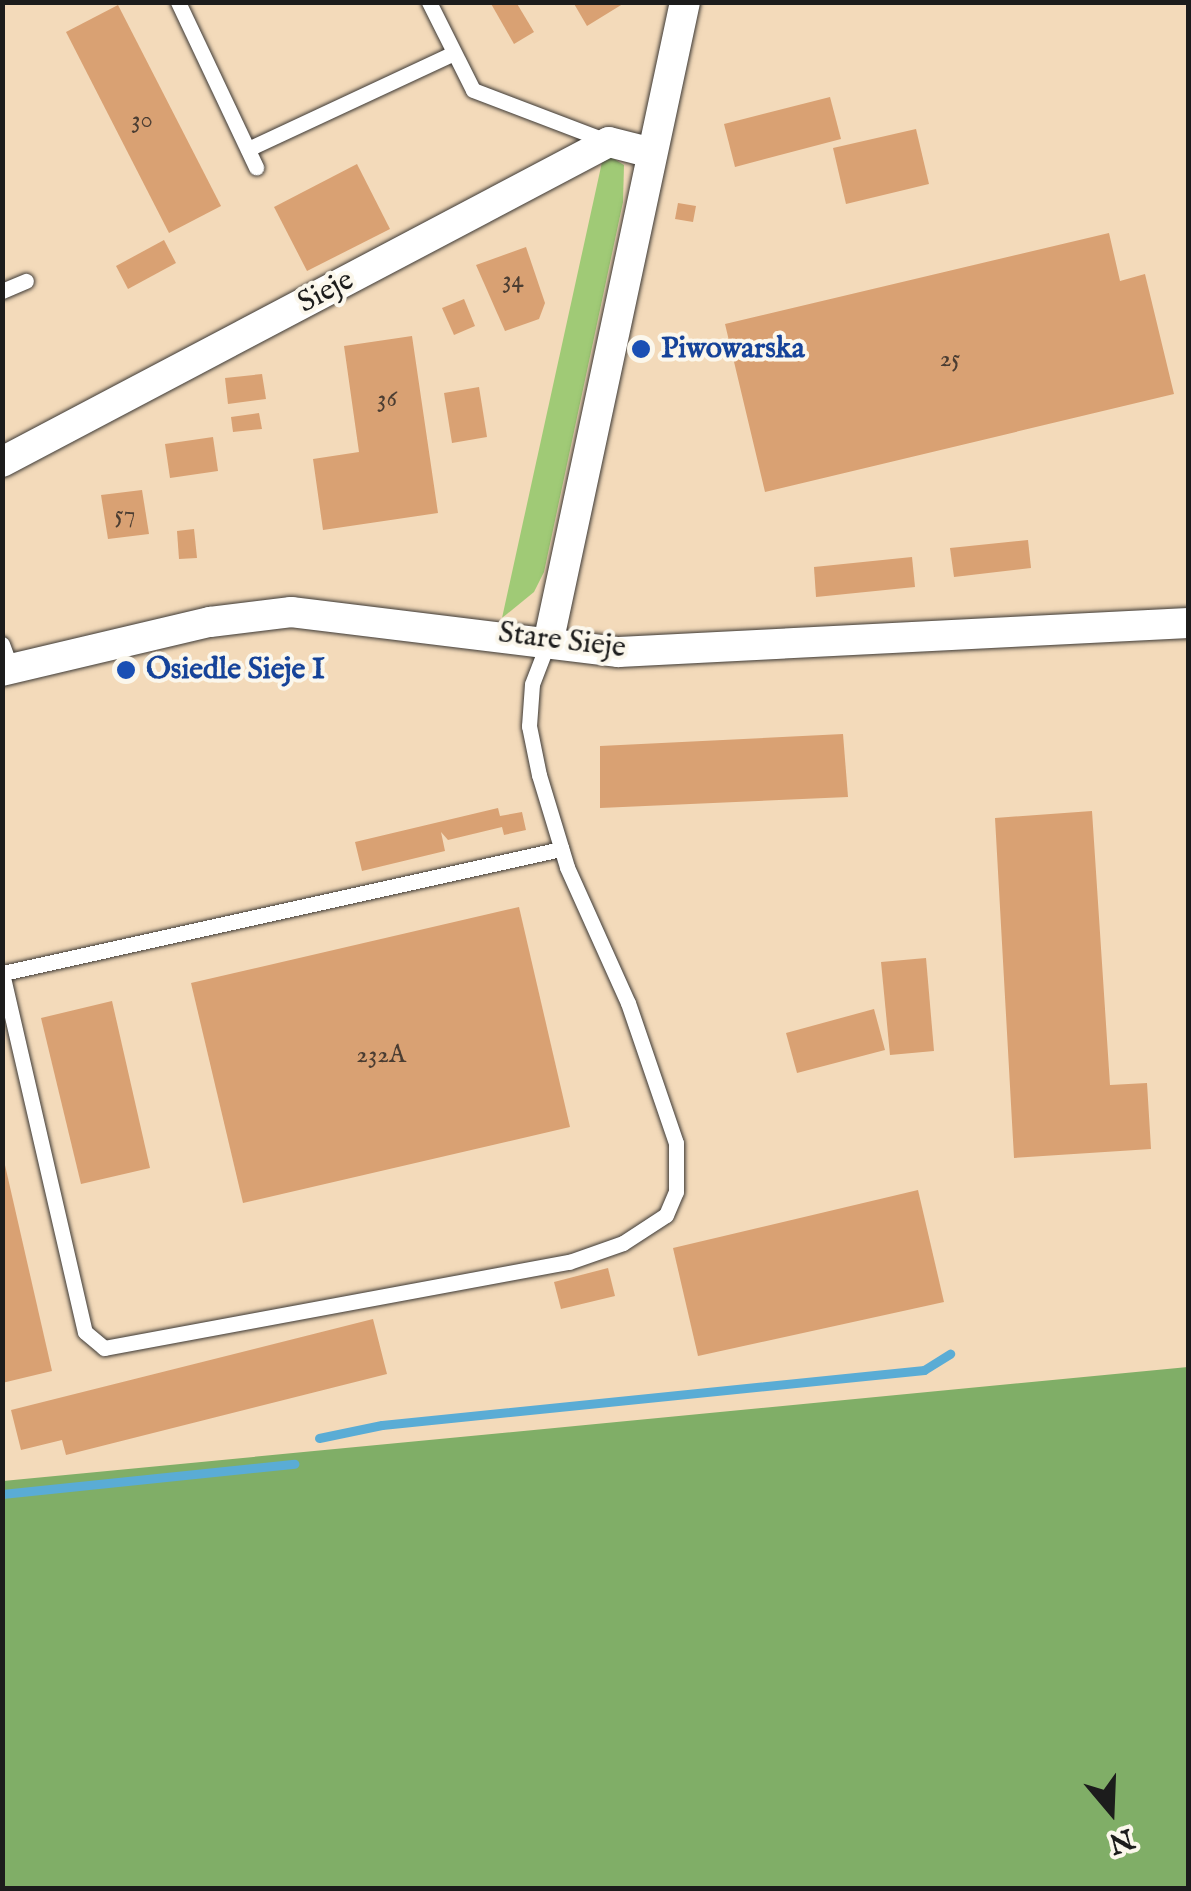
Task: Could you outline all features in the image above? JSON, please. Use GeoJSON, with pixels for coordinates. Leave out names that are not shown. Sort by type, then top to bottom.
{"type":"FeatureCollection","features":[{"type":"Feature","properties":{"kind":"street"},"geometry":{"type":"LineString","coordinates":[[549,639],[685,2]]}},
{"type":"Feature","properties":{"kind":"street"},"geometry":{"type":"LineString","coordinates":[[609,142],[652,153]]}},
{"type":"Feature","properties":{"kind":"street","name":"Sieje"},"geometry":{"type":"LineString","coordinates":[[2,462],[609,142]]}},
{"type":"Feature","properties":{"kind":"street","name":"Stare Sieje"},"geometry":{"type":"LineString","coordinates":[[5,662],[210,622],[291,612],[549,639],[619,652],[1188,623]]}},
{"type":"Feature","properties":{"kind":"lane"},"geometry":{"type":"LineString","coordinates":[[178,2],[256,167]]}},
{"type":"Feature","properties":{"kind":"lane"},"geometry":{"type":"LineString","coordinates":[[429,2],[473,90],[609,142]]}},
{"type":"Feature","properties":{"kind":"lane"},"geometry":{"type":"LineString","coordinates":[[248,149],[452,54]]}},
{"type":"Feature","properties":{"kind":"lane"},"geometry":{"type":"LineString","coordinates":[[2,291],[26,281]]}},
{"type":"Feature","properties":{"kind":"lane"},"geometry":{"type":"LineString","coordinates":[[549,639],[532,684],[529,726],[561,848],[628,1004],[676,1143],[676,1192],[666,1215],[623,1243],[569,1262],[104,1348],[85,1332],[2,973],[561,848]]}},
{"type":"Feature","properties":{"kind":"green space"},"geometry":{"type":"Polygon","coordinates":[[[604,153],[624,165],[623,202],[544,572],[534,592],[502,618],[604,153]]]}},
{"type":"Feature","properties":{"kind":"green space"},"geometry":{"type":"Polygon","coordinates":[[[1188,1367],[1188,1888],[3,1888],[3,1481],[1188,1367]]]}},
{"type":"Feature","properties":{"kind":"building"},"geometry":{"type":"Polygon","coordinates":[[[490,2],[516,2],[534,32],[514,44],[490,2]]]}},
{"type":"Feature","properties":{"kind":"building"},"geometry":{"type":"Polygon","coordinates":[[[573,2],[626,2],[587,26],[573,2]]]}},
{"type":"Feature","properties":{"kind":"building"},"geometry":{"type":"Polygon","coordinates":[[[118,5],[221,206],[169,233],[66,32],[118,5]]]}},
{"type":"Feature","properties":{"kind":"building"},"geometry":{"type":"Polygon","coordinates":[[[830,97],[841,139],[735,167],[724,124],[830,97]]]}},
{"type":"Feature","properties":{"kind":"building"},"geometry":{"type":"Polygon","coordinates":[[[916,129],[929,184],[846,204],[833,148],[916,129]]]}},
{"type":"Feature","properties":{"kind":"building"},"geometry":{"type":"Polygon","coordinates":[[[357,164],[390,229],[307,271],[274,207],[357,164]]]}},
{"type":"Feature","properties":{"kind":"building"},"geometry":{"type":"Polygon","coordinates":[[[678,203],[696,206],[693,222],[675,219],[678,203]]]}},
{"type":"Feature","properties":{"kind":"building"},"geometry":{"type":"Polygon","coordinates":[[[1109,233],[1120,281],[1145,274],[1174,394],[765,492],[725,324],[1109,233]]]}},
{"type":"Feature","properties":{"kind":"building"},"geometry":{"type":"Polygon","coordinates":[[[164,240],[176,263],[128,289],[116,266],[164,240]]]}},
{"type":"Feature","properties":{"kind":"building"},"geometry":{"type":"Polygon","coordinates":[[[526,247],[545,303],[539,319],[505,331],[476,265],[526,247]]]}},
{"type":"Feature","properties":{"kind":"building"},"geometry":{"type":"Polygon","coordinates":[[[464,299],[475,326],[454,335],[442,308],[464,299]]]}},
{"type":"Feature","properties":{"kind":"building"},"geometry":{"type":"Polygon","coordinates":[[[412,336],[438,513],[323,530],[313,459],[359,452],[344,346],[412,336]]]}},
{"type":"Feature","properties":{"kind":"building"},"geometry":{"type":"Polygon","coordinates":[[[262,374],[266,399],[228,404],[225,378],[262,374]]]}},
{"type":"Feature","properties":{"kind":"building"},"geometry":{"type":"Polygon","coordinates":[[[479,387],[487,437],[452,443],[444,393],[479,387]]]}},
{"type":"Feature","properties":{"kind":"building"},"geometry":{"type":"Polygon","coordinates":[[[259,413],[262,429],[233,432],[231,417],[259,413]]]}},
{"type":"Feature","properties":{"kind":"building"},"geometry":{"type":"Polygon","coordinates":[[[213,437],[218,471],[170,478],[165,444],[213,437]]]}},
{"type":"Feature","properties":{"kind":"building"},"geometry":{"type":"Polygon","coordinates":[[[142,490],[149,534],[108,539],[101,495],[142,490]]]}},
{"type":"Feature","properties":{"kind":"building"},"geometry":{"type":"Polygon","coordinates":[[[194,529],[197,558],[179,559],[177,531],[194,529]]]}},
{"type":"Feature","properties":{"kind":"building"},"geometry":{"type":"Polygon","coordinates":[[[1028,540],[1031,568],[954,577],[950,548],[1028,540]]]}},
{"type":"Feature","properties":{"kind":"building"},"geometry":{"type":"Polygon","coordinates":[[[912,557],[915,587],[816,597],[814,567],[912,557]]]}},
{"type":"Feature","properties":{"kind":"building"},"geometry":{"type":"Polygon","coordinates":[[[843,734],[848,797],[600,808],[600,746],[843,734]]]}},
{"type":"Feature","properties":{"kind":"building"},"geometry":{"type":"Polygon","coordinates":[[[498,808],[500,816],[522,812],[526,830],[504,835],[502,827],[448,840],[441,832],[445,851],[362,871],[355,842],[498,808]]]}},
{"type":"Feature","properties":{"kind":"building"},"geometry":{"type":"Polygon","coordinates":[[[1092,811],[1110,1085],[1147,1083],[1151,1149],[1014,1158],[995,818],[1092,811]]]}},
{"type":"Feature","properties":{"kind":"building"},"geometry":{"type":"Polygon","coordinates":[[[519,907],[570,1127],[243,1203],[191,983],[519,907]]]}},
{"type":"Feature","properties":{"kind":"building"},"geometry":{"type":"Polygon","coordinates":[[[926,958],[934,1051],[890,1055],[881,962],[926,958]]]}},
{"type":"Feature","properties":{"kind":"building"},"geometry":{"type":"Polygon","coordinates":[[[112,1001],[150,1168],[81,1184],[41,1018],[112,1001]]]}},
{"type":"Feature","properties":{"kind":"building"},"geometry":{"type":"Polygon","coordinates":[[[874,1009],[885,1050],[797,1073],[786,1033],[874,1009]]]}},
{"type":"Feature","properties":{"kind":"building"},"geometry":{"type":"Polygon","coordinates":[[[2,1152],[52,1371],[2,1383],[2,1152]]]}},
{"type":"Feature","properties":{"kind":"building"},"geometry":{"type":"Polygon","coordinates":[[[918,1190],[944,1302],[698,1356],[673,1248],[918,1190]]]}},
{"type":"Feature","properties":{"kind":"building"},"geometry":{"type":"Polygon","coordinates":[[[608,1268],[615,1296],[561,1309],[554,1282],[608,1268]]]}},
{"type":"Feature","properties":{"kind":"building"},"geometry":{"type":"Polygon","coordinates":[[[373,1319],[387,1374],[66,1455],[62,1440],[21,1450],[11,1410],[373,1319]]]}},
{"type":"Feature","properties":{"kind":"waterway"},"geometry":{"type":"LineString","coordinates":[[319,1438],[382,1425],[924,1370],[950,1354]]}},
{"type":"Feature","properties":{"kind":"waterway"},"geometry":{"type":"LineString","coordinates":[[2,1494],[294,1464]]}},
{"type":"Feature","properties":{"kind":"place","name":"Piwowarska"},"geometry":{"type":"Point","coordinates":[641,349]}},
{"type":"Feature","properties":{"kind":"place","name":"Osiedle Sieje I"},"geometry":{"type":"Point","coordinates":[126,670]}}]}
